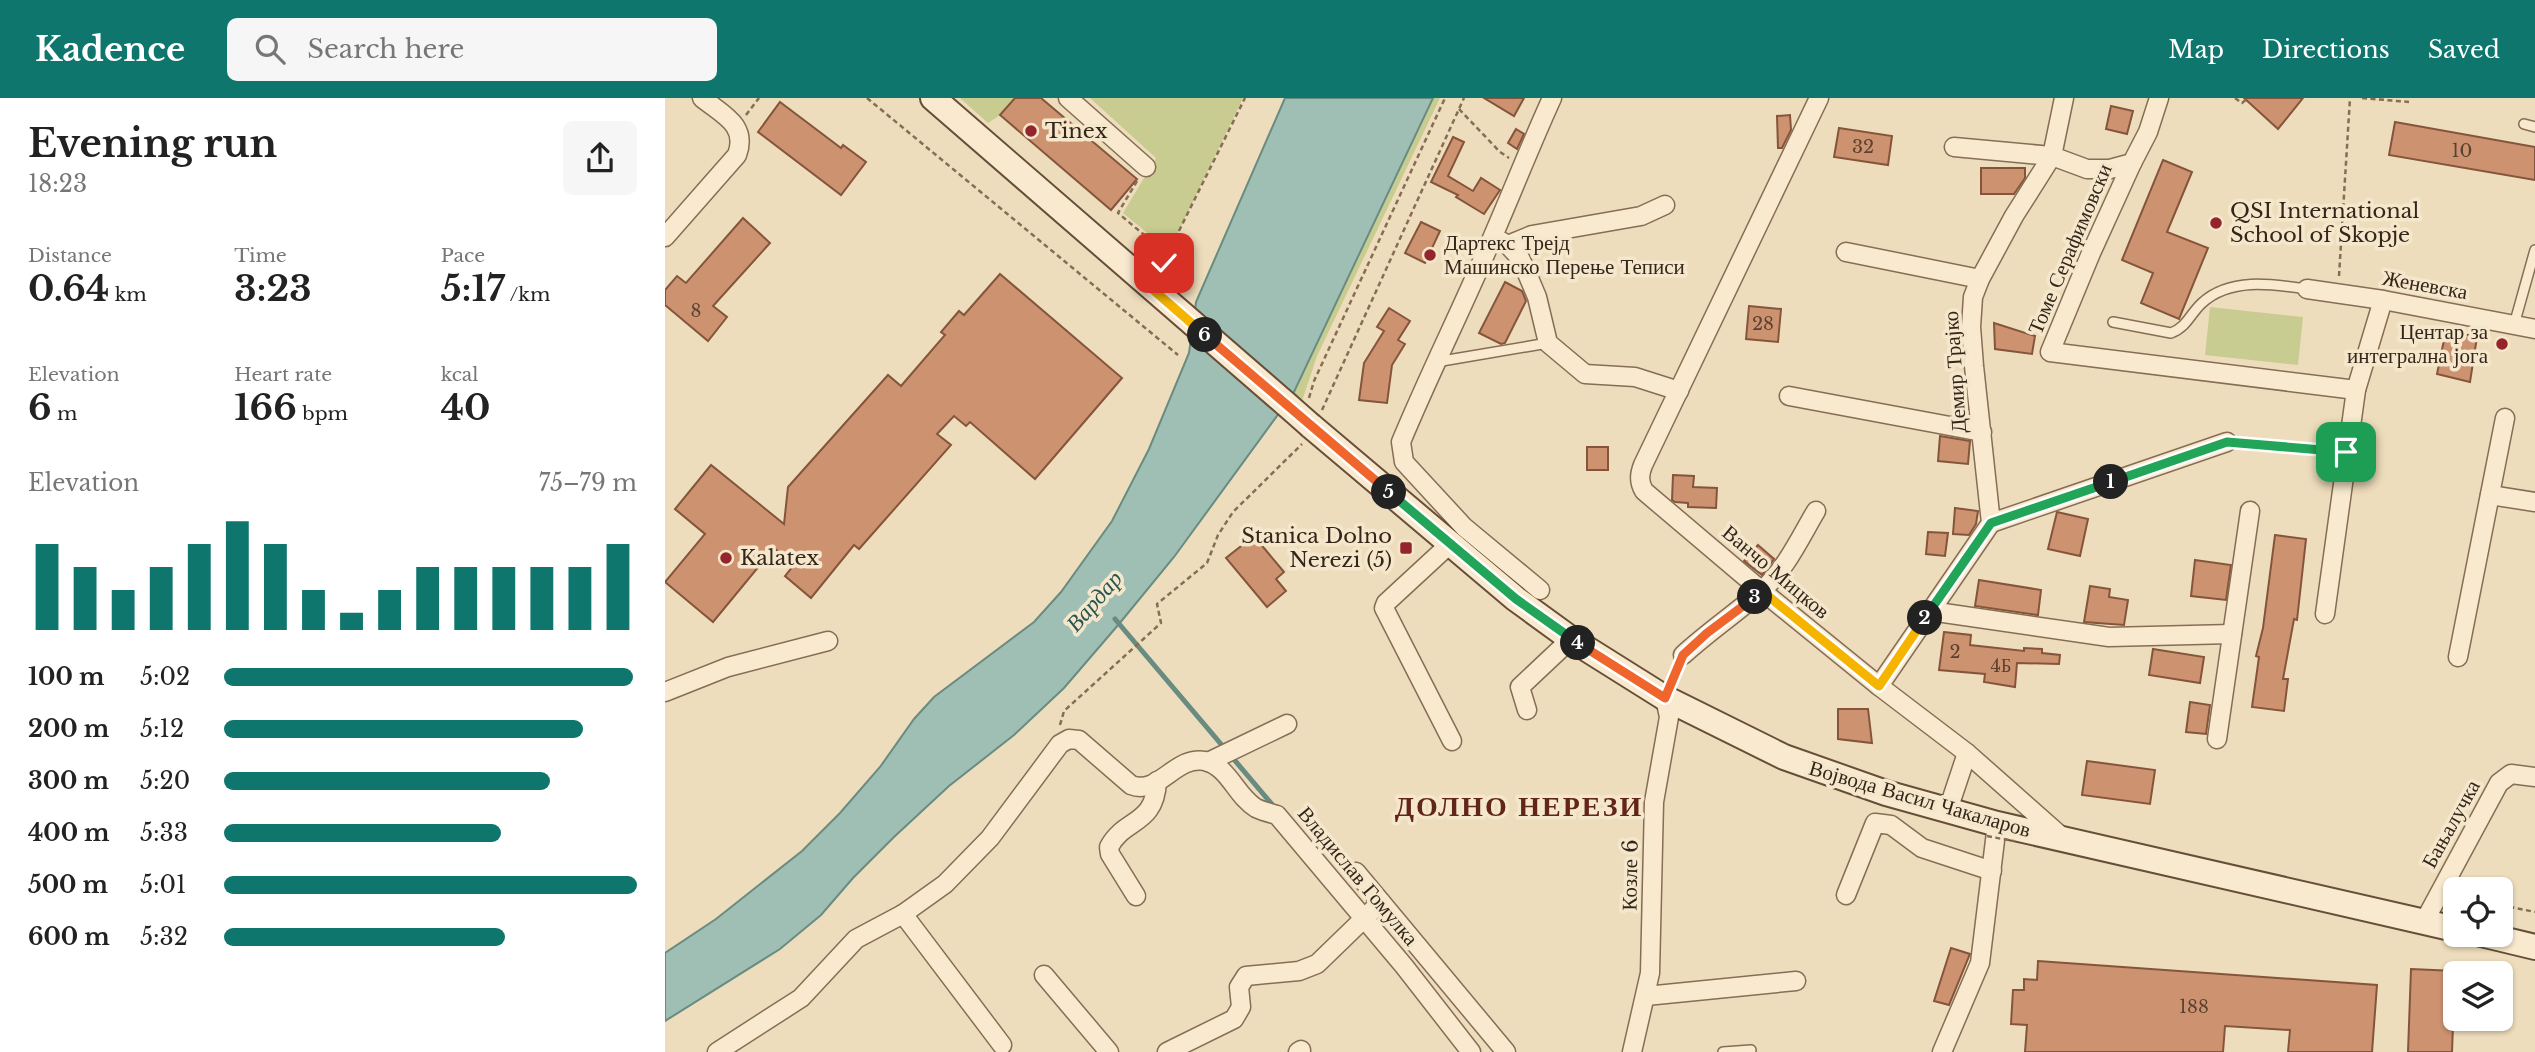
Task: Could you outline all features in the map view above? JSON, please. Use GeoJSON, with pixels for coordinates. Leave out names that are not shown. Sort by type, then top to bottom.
{"type":"FeatureCollection","features":[{"type":"Feature","properties":{"kind":"street"},"geometry":{"type":"LineString","coordinates":[[665,236],[737,155],[742,139],[736,127],[702,98]]}},
{"type":"Feature","properties":{"kind":"street","name":"Војвода Васил Чакаларов"},"geometry":{"type":"LineString","coordinates":[[933,98],[1150,287],[1317,417],[1451,543],[1516,599],[1571,639],[1665,698],[1784,758],[1886,793],[1948,810],[1999,834],[2064,839],[2443,926]]}},
{"type":"Feature","properties":{"kind":"street"},"geometry":{"type":"LineString","coordinates":[[1068,98],[1146,167]]}},
{"type":"Feature","properties":{"kind":"street"},"geometry":{"type":"LineString","coordinates":[[1540,590],[1464,527],[1404,462],[1401,442],[1434,363],[1501,241],[1521,166],[1552,98]]}},
{"type":"Feature","properties":{"kind":"street","name":"Ванчо Мицков"},"geometry":{"type":"LineString","coordinates":[[1819,98],[1643,465],[1640,472],[1641,485],[1644,491],[1762,591],[1967,753],[2064,839]]}},
{"type":"Feature","properties":{"kind":"street","name":"Демир Трајко"},"geometry":{"type":"LineString","coordinates":[[1991,523],[1971,318],[1973,297],[2014,216],[2052,156],[2064,98]]}},
{"type":"Feature","properties":{"kind":"street","name":"Томе Серафимовски"},"geometry":{"type":"LineString","coordinates":[[2159,98],[2148,132],[2091,253],[2050,352],[2356,390]]}},
{"type":"Feature","properties":{"kind":"street"},"geometry":{"type":"LineString","coordinates":[[1954,147],[2052,156]]}},
{"type":"Feature","properties":{"kind":"street","name":"Томе Серафимовски"},"geometry":{"type":"LineString","coordinates":[[2052,156],[2087,169],[2110,169],[2132,163]]}},
{"type":"Feature","properties":{"kind":"street"},"geometry":{"type":"LineString","coordinates":[[1501,241],[1641,216],[1665,205]]}},
{"type":"Feature","properties":{"kind":"street"},"geometry":{"type":"LineString","coordinates":[[1501,241],[1520,258],[1526,271],[1537,297],[1548,343],[1585,374],[1635,377],[1679,391]]}},
{"type":"Feature","properties":{"kind":"street"},"geometry":{"type":"LineString","coordinates":[[1846,252],[1980,279]]}},
{"type":"Feature","properties":{"kind":"street","name":"Женевска"},"geometry":{"type":"LineString","coordinates":[[2307,289],[2383,300],[2535,329]]}},
{"type":"Feature","properties":{"kind":"street"},"geometry":{"type":"LineString","coordinates":[[2325,614],[2356,390],[2383,300]]}},
{"type":"Feature","properties":{"kind":"street"},"geometry":{"type":"LineString","coordinates":[[1789,396],[1982,432]]}},
{"type":"Feature","properties":{"kind":"street"},"geometry":{"type":"LineString","coordinates":[[2458,657],[2505,418]]}},
{"type":"Feature","properties":{"kind":"street"},"geometry":{"type":"LineString","coordinates":[[1879,686],[1991,523],[2227,442]]}},
{"type":"Feature","properties":{"kind":"street"},"geometry":{"type":"LineString","coordinates":[[2490,495],[2535,502]]}},
{"type":"Feature","properties":{"kind":"street"},"geometry":{"type":"LineString","coordinates":[[1683,655],[1762,591],[1781,568],[1816,511]]}},
{"type":"Feature","properties":{"kind":"street"},"geometry":{"type":"LineString","coordinates":[[2217,739],[2250,511]]}},
{"type":"Feature","properties":{"kind":"street"},"geometry":{"type":"LineString","coordinates":[[1451,543],[1384,608],[1452,741]]}},
{"type":"Feature","properties":{"kind":"street"},"geometry":{"type":"LineString","coordinates":[[1930,611],[2109,637],[2232,634]]}},
{"type":"Feature","properties":{"kind":"street"},"geometry":{"type":"LineString","coordinates":[[1527,710],[1520,687],[1571,639]]}},
{"type":"Feature","properties":{"kind":"street"},"geometry":{"type":"LineString","coordinates":[[665,692],[728,667],[828,641]]}},
{"type":"Feature","properties":{"kind":"street","name":"Козле 6"},"geometry":{"type":"LineString","coordinates":[[1632,1052],[1652,958],[1654,802],[1669,717],[1665,698]]}},
{"type":"Feature","properties":{"kind":"street"},"geometry":{"type":"LineString","coordinates":[[717,1052],[801,998],[856,939],[903,914],[945,884],[990,838],[1060,744],[1069,739],[1079,740],[1131,785],[1147,788],[1173,770],[1222,754],[1287,724]]}},
{"type":"Feature","properties":{"kind":"street"},"geometry":{"type":"LineString","coordinates":[[1948,810],[1967,753]]}},
{"type":"Feature","properties":{"kind":"street","name":"Владислав Гомулка"},"geometry":{"type":"LineString","coordinates":[[1222,754],[1219,767],[1255,807],[1277,815],[1471,1052]]}},
{"type":"Feature","properties":{"kind":"street","name":"Бањалучка"},"geometry":{"type":"LineString","coordinates":[[2424,922],[2499,783],[2511,774],[2535,777]]}},
{"type":"Feature","properties":{"kind":"street"},"geometry":{"type":"LineString","coordinates":[[1136,896],[1110,854],[1109,847],[1115,838],[1149,812],[1156,796],[1157,781]]}},
{"type":"Feature","properties":{"kind":"street"},"geometry":{"type":"LineString","coordinates":[[1846,895],[1875,823],[1891,825],[1922,848],[1992,871]]}},
{"type":"Feature","properties":{"kind":"street"},"geometry":{"type":"LineString","coordinates":[[1942,1052],[1980,963],[1999,834]]}},
{"type":"Feature","properties":{"kind":"street"},"geometry":{"type":"LineString","coordinates":[[1356,872],[1499,1050]]}},
{"type":"Feature","properties":{"kind":"street"},"geometry":{"type":"LineString","coordinates":[[1167,1052],[1234,1019],[1241,1007],[1239,987],[1246,976],[1299,971],[1317,964],[1381,902]]}},
{"type":"Feature","properties":{"kind":"street"},"geometry":{"type":"LineString","coordinates":[[903,914],[1002,1045]]}},
{"type":"Feature","properties":{"kind":"street"},"geometry":{"type":"LineString","coordinates":[[2513,942],[2535,947]]}},
{"type":"Feature","properties":{"kind":"street"},"geometry":{"type":"LineString","coordinates":[[1044,975],[1109,1052]]}},
{"type":"Feature","properties":{"kind":"street"},"geometry":{"type":"LineString","coordinates":[[1646,996],[1796,981]]}},
{"type":"Feature","properties":{"kind":"lane"},"geometry":{"type":"LineString","coordinates":[[2524,124],[2535,127]]}},
{"type":"Feature","properties":{"kind":"lane"},"geometry":{"type":"LineString","coordinates":[[2514,325],[2535,250]]}},
{"type":"Feature","properties":{"kind":"lane"},"geometry":{"type":"LineString","coordinates":[[2113,322],[2171,333],[2187,323],[2203,301],[2230,288],[2270,284],[2307,289]]}},
{"type":"Feature","properties":{"kind":"lane"},"geometry":{"type":"LineString","coordinates":[[1434,363],[1548,343]]}},
{"type":"Feature","properties":{"kind":"lane"},"geometry":{"type":"LineString","coordinates":[[1723,1052],[1751,1050]]}},
{"type":"Feature","properties":{"kind":"path"},"geometry":{"type":"LineString","coordinates":[[736,127],[759,98]]}},
{"type":"Feature","properties":{"kind":"path"},"geometry":{"type":"LineString","coordinates":[[867,98],[1178,355]]}},
{"type":"Feature","properties":{"kind":"path"},"geometry":{"type":"LineString","coordinates":[[1150,287],[1245,98]]}},
{"type":"Feature","properties":{"kind":"path"},"geometry":{"type":"LineString","coordinates":[[1314,381],[1445,98]]}},
{"type":"Feature","properties":{"kind":"path"},"geometry":{"type":"LineString","coordinates":[[1317,417],[1464,98]]}},
{"type":"Feature","properties":{"kind":"path"},"geometry":{"type":"LineString","coordinates":[[2235,98],[2242,103],[2248,98]]}},
{"type":"Feature","properties":{"kind":"path"},"geometry":{"type":"LineString","coordinates":[[2338,293],[2350,98]]}},
{"type":"Feature","properties":{"kind":"path"},"geometry":{"type":"LineString","coordinates":[[2362,98],[2409,102]]}},
{"type":"Feature","properties":{"kind":"path"},"geometry":{"type":"LineString","coordinates":[[1458,108],[1500,152],[1521,166]]}},
{"type":"Feature","properties":{"kind":"path"},"geometry":{"type":"LineString","coordinates":[[1146,167],[1118,213],[1168,255]]}},
{"type":"Feature","properties":{"kind":"path"},"geometry":{"type":"LineString","coordinates":[[2227,442],[2346,452]]}},
{"type":"Feature","properties":{"kind":"path"},"geometry":{"type":"LineString","coordinates":[[1069,739],[1060,728],[1059,721],[1063,711],[1161,623],[1157,604],[1207,563],[1218,535],[1233,512],[1294,451]]}},
{"type":"Feature","properties":{"kind":"path"},"geometry":{"type":"LineString","coordinates":[[2513,907],[2535,912]]}},
{"type":"Feature","properties":{"kind":"green space"},"geometry":{"type":"Polygon","coordinates":[[[960,98],[1015,98],[1000,115],[988,123],[960,98]]]}},
{"type":"Feature","properties":{"kind":"green space"},"geometry":{"type":"Polygon","coordinates":[[[1090,98],[1243,98],[1169,251],[1123,213],[1156,158],[1090,98]]]}},
{"type":"Feature","properties":{"kind":"green space"},"geometry":{"type":"Polygon","coordinates":[[[1433,98],[1440,98],[1317,356],[1302,401],[1293,394],[1433,98]]]}},
{"type":"Feature","properties":{"kind":"green space"},"geometry":{"type":"Polygon","coordinates":[[[2210,307],[2303,317],[2298,365],[2205,355],[2210,307]]]}},
{"type":"Feature","properties":{"kind":"water","name":"Вардар"},"geometry":{"type":"Polygon","coordinates":[[[1285,98],[1433,98],[1293,394],[1174,557],[1064,688],[1014,735],[949,786],[894,837],[821,915],[780,949],[665,1021],[665,953],[716,919],[802,851],[880,767],[914,719],[934,697],[1034,622],[1061,592],[1112,521],[1149,449],[1189,353],[1196,302],[1285,98]]]}},
{"type":"Feature","properties":{"kind":"building"},"geometry":{"type":"Polygon","coordinates":[[[1015,98],[1041,98],[1137,179],[1111,210],[1000,115],[1015,98]]]}},
{"type":"Feature","properties":{"kind":"building"},"geometry":{"type":"Polygon","coordinates":[[[1484,98],[1524,98],[1514,116],[1484,98]]]}},
{"type":"Feature","properties":{"kind":"building"},"geometry":{"type":"Polygon","coordinates":[[[2244,98],[2303,98],[2278,129],[2244,98]]]}},
{"type":"Feature","properties":{"kind":"building"},"geometry":{"type":"Polygon","coordinates":[[[780,102],[841,148],[843,145],[866,162],[841,195],[758,132],[780,102]]]}},
{"type":"Feature","properties":{"kind":"building"},"geometry":{"type":"Polygon","coordinates":[[[2111,106],[2133,111],[2127,134],[2106,129],[2111,106]]]}},
{"type":"Feature","properties":{"kind":"building"},"geometry":{"type":"Polygon","coordinates":[[[1790,115],[1791,130],[1782,148],[1778,148],[1777,116],[1790,115]]]}},
{"type":"Feature","properties":{"kind":"building"},"geometry":{"type":"Polygon","coordinates":[[[2395,122],[2535,147],[2535,180],[2389,155],[2395,122]]]}},
{"type":"Feature","properties":{"kind":"building"},"geometry":{"type":"Polygon","coordinates":[[[1839,128],[1892,136],[1888,165],[1834,157],[1839,128]]]}},
{"type":"Feature","properties":{"kind":"building"},"geometry":{"type":"Polygon","coordinates":[[[1516,129],[1524,134],[1517,149],[1508,143],[1516,129]]]}},
{"type":"Feature","properties":{"kind":"building"},"geometry":{"type":"Polygon","coordinates":[[[1453,137],[1464,142],[1448,176],[1473,191],[1481,178],[1500,190],[1484,214],[1456,197],[1458,195],[1431,182],[1453,137]]]}},
{"type":"Feature","properties":{"kind":"building"},"geometry":{"type":"Polygon","coordinates":[[[2163,160],[2192,172],[2167,232],[2208,248],[2179,319],[2141,303],[2153,273],[2122,260],[2163,160]]]}},
{"type":"Feature","properties":{"kind":"building"},"geometry":{"type":"Polygon","coordinates":[[[1981,168],[2025,168],[2025,178],[2014,194],[1981,194],[1981,168]]]}},
{"type":"Feature","properties":{"kind":"building"},"geometry":{"type":"Polygon","coordinates":[[[743,218],[770,243],[713,306],[727,317],[708,341],[665,305],[665,290],[677,276],[686,283],[743,218]]]}},
{"type":"Feature","properties":{"kind":"building"},"geometry":{"type":"Polygon","coordinates":[[[1421,222],[1440,231],[1425,263],[1405,253],[1421,222]]]}},
{"type":"Feature","properties":{"kind":"building"},"geometry":{"type":"Polygon","coordinates":[[[1000,274],[1122,378],[1035,479],[970,422],[966,426],[954,416],[937,434],[951,445],[859,549],[854,545],[811,598],[785,576],[794,565],[774,548],[713,622],[665,582],[705,534],[675,509],[711,465],[784,524],[788,487],[888,375],[901,386],[945,335],[941,332],[959,311],[964,315],[1000,274]]]}},
{"type":"Feature","properties":{"kind":"building"},"geometry":{"type":"Polygon","coordinates":[[[1505,282],[1522,291],[1526,301],[1505,343],[1501,344],[1479,333],[1505,282]]]}},
{"type":"Feature","properties":{"kind":"building"},"geometry":{"type":"Polygon","coordinates":[[[1749,306],[1781,309],[1778,342],[1746,339],[1749,306]]]}},
{"type":"Feature","properties":{"kind":"building"},"geometry":{"type":"Polygon","coordinates":[[[1389,308],[1410,321],[1398,340],[1405,344],[1392,365],[1387,403],[1359,400],[1364,363],[1384,331],[1377,327],[1389,308]]]}},
{"type":"Feature","properties":{"kind":"building"},"geometry":{"type":"Polygon","coordinates":[[[1994,323],[2035,336],[2032,354],[1995,349],[1994,323]]]}},
{"type":"Feature","properties":{"kind":"building"},"geometry":{"type":"Polygon","coordinates":[[[2446,330],[2477,337],[2470,382],[2437,374],[2446,330]]]}},
{"type":"Feature","properties":{"kind":"building"},"geometry":{"type":"Polygon","coordinates":[[[1940,436],[1970,441],[1968,464],[1938,461],[1940,436]]]}},
{"type":"Feature","properties":{"kind":"building"},"geometry":{"type":"Polygon","coordinates":[[[1587,447],[1608,447],[1608,470],[1587,470],[1587,447]]]}},
{"type":"Feature","properties":{"kind":"building"},"geometry":{"type":"Polygon","coordinates":[[[1673,475],[1694,476],[1693,487],[1717,488],[1716,508],[1688,507],[1688,503],[1672,500],[1673,475]]]}},
{"type":"Feature","properties":{"kind":"building"},"geometry":{"type":"Polygon","coordinates":[[[1955,508],[1978,511],[1976,524],[1969,535],[1953,534],[1955,508]]]}},
{"type":"Feature","properties":{"kind":"building"},"geometry":{"type":"Polygon","coordinates":[[[2057,512],[2088,519],[2080,556],[2048,549],[2057,512]]]}},
{"type":"Feature","properties":{"kind":"building"},"geometry":{"type":"Polygon","coordinates":[[[1928,532],[1948,533],[1945,556],[1926,554],[1928,532]]]}},
{"type":"Feature","properties":{"kind":"building"},"geometry":{"type":"Polygon","coordinates":[[[2275,535],[2306,539],[2297,620],[2294,619],[2283,679],[2288,679],[2284,711],[2252,707],[2259,657],[2256,656],[2263,628],[2275,535]]]}},
{"type":"Feature","properties":{"kind":"building"},"geometry":{"type":"Polygon","coordinates":[[[1254,536],[1284,572],[1276,579],[1286,591],[1267,607],[1226,558],[1254,536]]]}},
{"type":"Feature","properties":{"kind":"building"},"geometry":{"type":"Polygon","coordinates":[[[1758,545],[1774,559],[1762,575],[1744,561],[1758,545]]]}},
{"type":"Feature","properties":{"kind":"building"},"geometry":{"type":"Polygon","coordinates":[[[2195,560],[2231,565],[2226,600],[2191,596],[2195,560]]]}},
{"type":"Feature","properties":{"kind":"building"},"geometry":{"type":"Polygon","coordinates":[[[1979,580],[2041,590],[2038,615],[1975,606],[1979,580]]]}},
{"type":"Feature","properties":{"kind":"building"},"geometry":{"type":"Polygon","coordinates":[[[2090,586],[2110,589],[2109,597],[2128,600],[2124,625],[2084,622],[2090,586]]]}},
{"type":"Feature","properties":{"kind":"building"},"geometry":{"type":"Polygon","coordinates":[[[1944,632],[1971,635],[1970,645],[2024,651],[2024,648],[2042,649],[2042,653],[2060,655],[2059,664],[2017,663],[2015,687],[1984,682],[1985,674],[1939,670],[1944,632]]]}},
{"type":"Feature","properties":{"kind":"building"},"geometry":{"type":"Polygon","coordinates":[[[2153,649],[2204,657],[2200,683],[2149,675],[2153,649]]]}},
{"type":"Feature","properties":{"kind":"building"},"geometry":{"type":"Polygon","coordinates":[[[2190,702],[2210,705],[2206,734],[2186,732],[2190,702]]]}},
{"type":"Feature","properties":{"kind":"building"},"geometry":{"type":"Polygon","coordinates":[[[1838,709],[1868,709],[1872,743],[1838,739],[1838,709]]]}},
{"type":"Feature","properties":{"kind":"building"},"geometry":{"type":"Polygon","coordinates":[[[2087,761],[2155,770],[2150,804],[2082,795],[2087,761]]]}},
{"type":"Feature","properties":{"kind":"building"},"geometry":{"type":"Polygon","coordinates":[[[1951,948],[1970,954],[1949,1005],[1934,1001],[1951,948]]]}},
{"type":"Feature","properties":{"kind":"building"},"geometry":{"type":"Polygon","coordinates":[[[2038,961],[2377,985],[2372,1052],[2288,1052],[2290,1030],[2225,1026],[2223,1052],[2025,1052],[2027,1025],[2011,1024],[2013,990],[2024,990],[2024,979],[2037,980],[2038,961]]]}},
{"type":"Feature","properties":{"kind":"building"},"geometry":{"type":"Polygon","coordinates":[[[2411,969],[2443,970],[2443,1031],[2453,1031],[2452,1052],[2408,1052],[2411,969]]]}},
{"type":"Feature","properties":{"kind":"waterway"},"geometry":{"type":"LineString","coordinates":[[1115,619],[1276,809]]}},
{"type":"Feature","properties":{"kind":"place","name":"Tinex"},"geometry":{"type":"Point","coordinates":[1031,131]}},
{"type":"Feature","properties":{"kind":"place","name":"QSI International School of Skopje"},"geometry":{"type":"Point","coordinates":[2216,223]}},
{"type":"Feature","properties":{"kind":"place","name":"Дартекс Трејд Машинско Перење Теписи"},"geometry":{"type":"Point","coordinates":[1430,255]}},
{"type":"Feature","properties":{"kind":"place","name":"Центар за интегрална јога"},"geometry":{"type":"Point","coordinates":[2502,344]}},
{"type":"Feature","properties":{"kind":"place","name":"Stanica Dolno Nerezi (5)"},"geometry":{"type":"Point","coordinates":[1406,548]}},
{"type":"Feature","properties":{"kind":"place","name":"Kalatex"},"geometry":{"type":"Point","coordinates":[726,558]}},
{"type":"Feature","properties":{"kind":"district","name":"ДОЛНО НЕРЕЗИ"},"geometry":{"type":"Point","coordinates":[1519,806]}},
{"type":"Feature","properties":{"kind":"route"},"geometry":{"type":"LineString","coordinates":[[1164,263],[1150,287],[1237,363],[1516,599],[1571,639],[1665,698],[1683,655],[1762,591],[1879,686],[1991,523],[2227,442],[2346,452]]}}]}
